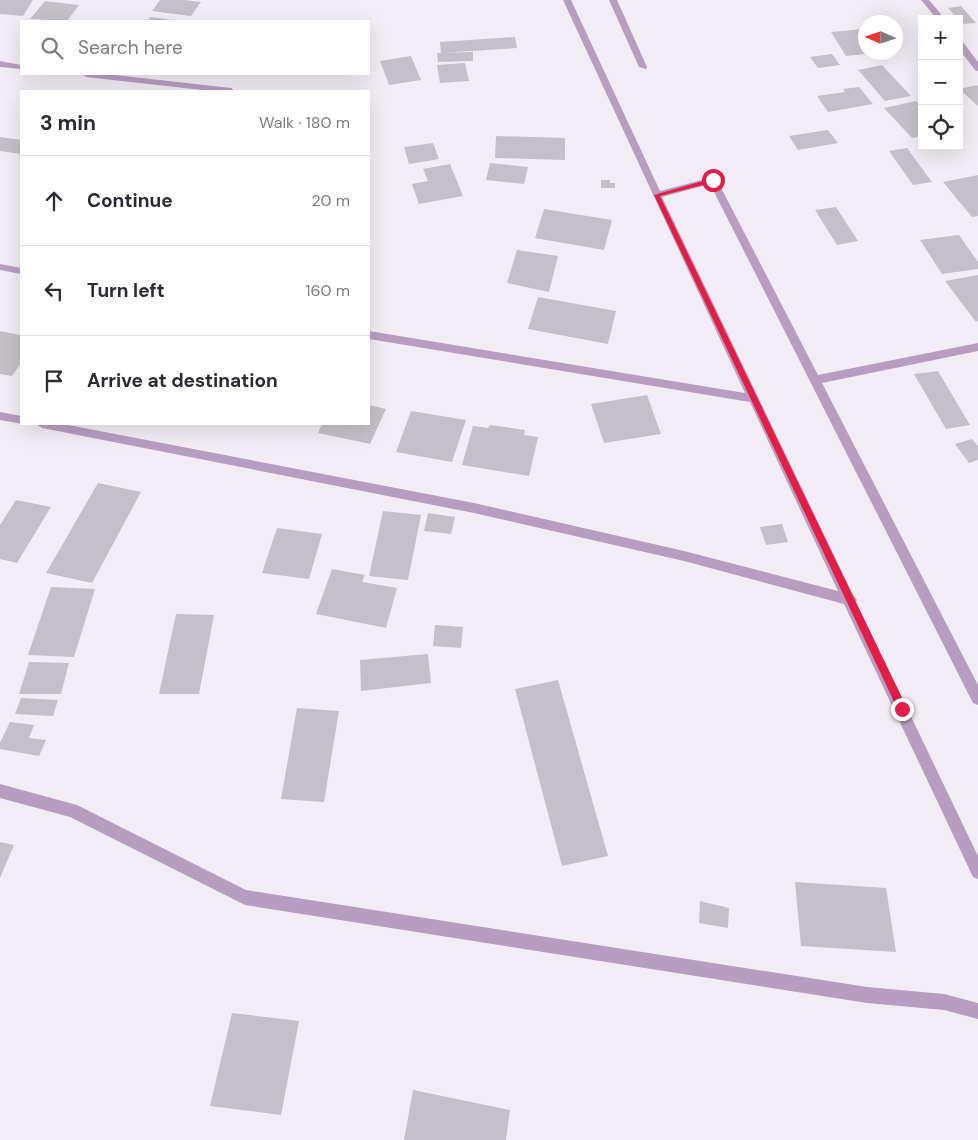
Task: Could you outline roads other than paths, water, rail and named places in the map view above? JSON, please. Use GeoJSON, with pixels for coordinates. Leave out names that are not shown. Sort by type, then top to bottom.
{"type":"FeatureCollection","features":[{"type":"Feature","properties":{"kind":"street"},"geometry":{"type":"LineString","coordinates":[[567,0],[657,195],[851,600],[978,872]]}},
{"type":"Feature","properties":{"kind":"street"},"geometry":{"type":"LineString","coordinates":[[613,0],[643,67]]}},
{"type":"Feature","properties":{"kind":"street"},"geometry":{"type":"LineString","coordinates":[[925,0],[938,15]]}},
{"type":"Feature","properties":{"kind":"street"},"geometry":{"type":"LineString","coordinates":[[963,48],[978,68]]}},
{"type":"Feature","properties":{"kind":"street"},"geometry":{"type":"LineString","coordinates":[[0,64],[20,66]]}},
{"type":"Feature","properties":{"kind":"street"},"geometry":{"type":"LineString","coordinates":[[95,75],[222,90]]}},
{"type":"Feature","properties":{"kind":"street"},"geometry":{"type":"LineString","coordinates":[[657,195],[713,180],[978,699]]}},
{"type":"Feature","properties":{"kind":"street"},"geometry":{"type":"LineString","coordinates":[[0,267],[20,271]]}},
{"type":"Feature","properties":{"kind":"street"},"geometry":{"type":"LineString","coordinates":[[370,335],[755,399]]}},
{"type":"Feature","properties":{"kind":"street"},"geometry":{"type":"LineString","coordinates":[[815,380],[978,347]]}},
{"type":"Feature","properties":{"kind":"street"},"geometry":{"type":"LineString","coordinates":[[0,416],[20,420]]}},
{"type":"Feature","properties":{"kind":"street"},"geometry":{"type":"LineString","coordinates":[[47,425],[474,508],[684,556],[851,600]]}},
{"type":"Feature","properties":{"kind":"street"},"geometry":{"type":"LineString","coordinates":[[0,791],[72,810],[245,897],[867,995],[944,1002],[978,1011]]}}]}
